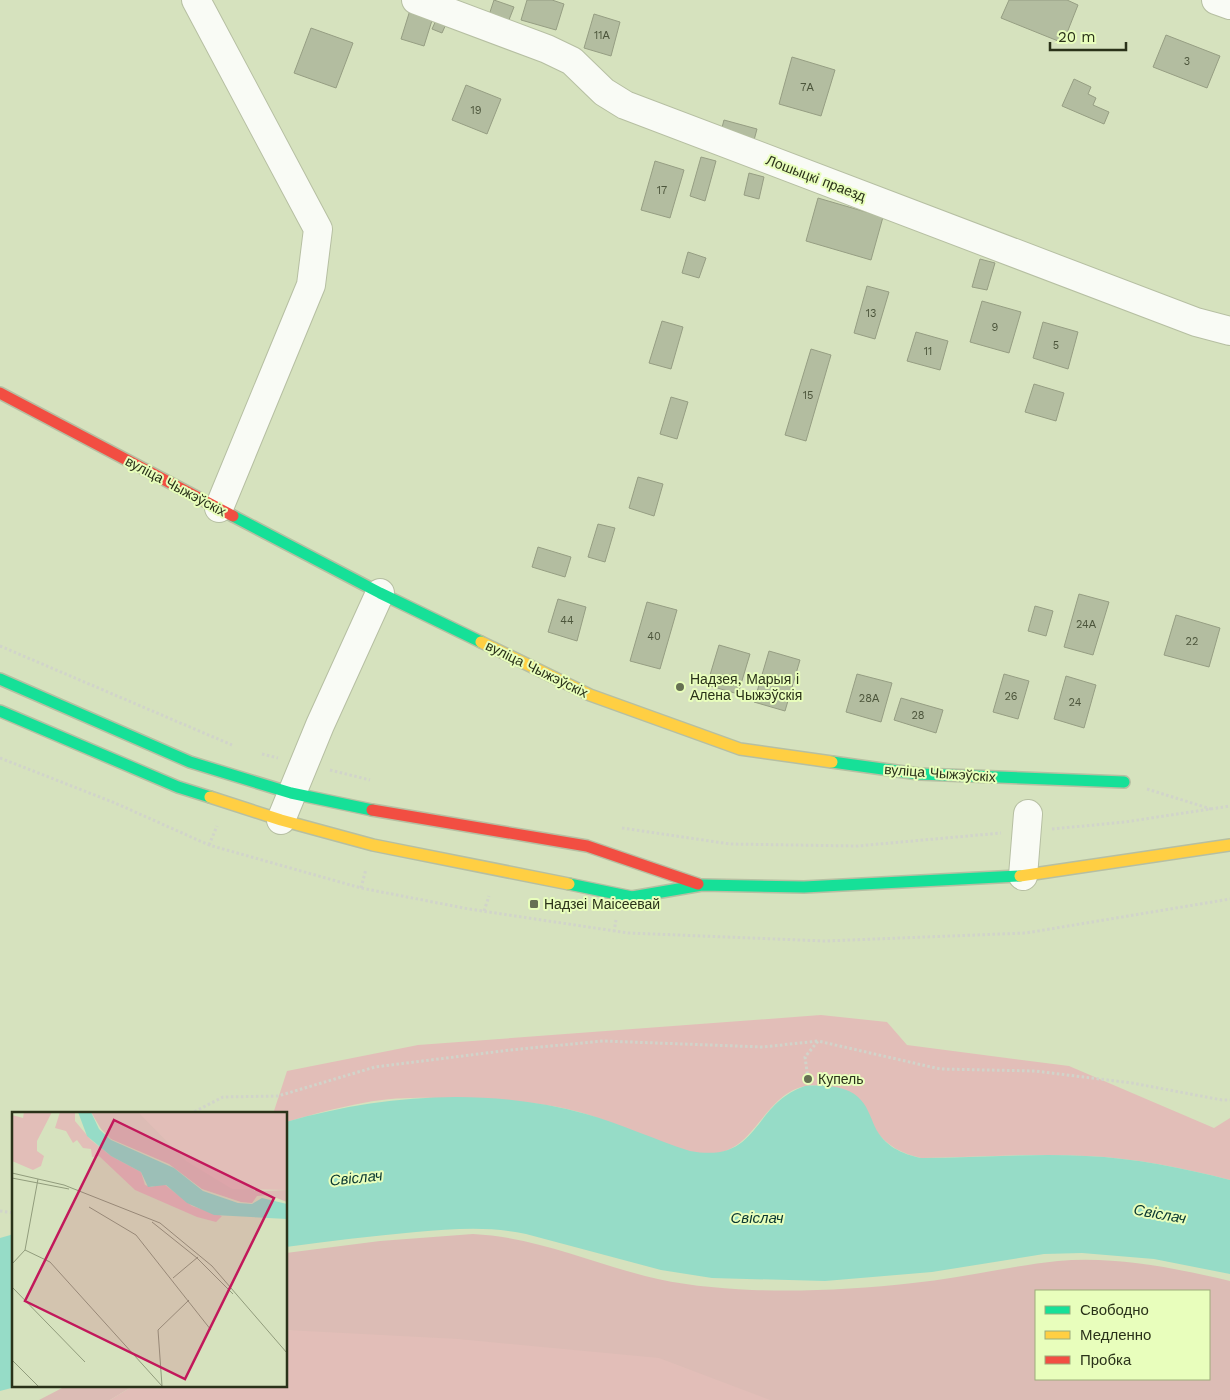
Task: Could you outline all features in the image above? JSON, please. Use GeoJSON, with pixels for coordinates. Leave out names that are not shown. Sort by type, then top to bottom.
{"type":"FeatureCollection","features":[{"type":"Feature","properties":{"kind":"street"},"geometry":{"type":"LineString","coordinates":[[196,0],[318,229],[311,285],[219,508]]}},
{"type":"Feature","properties":{"kind":"street","name":"Лошыцкі праезд"},"geometry":{"type":"LineString","coordinates":[[416,0],[547,49],[572,61],[604,92],[625,106],[1196,322],[1230,331]]}},
{"type":"Feature","properties":{"kind":"street"},"geometry":{"type":"LineString","coordinates":[[1216,0],[1230,5]]}},
{"type":"Feature","properties":{"kind":"street","name":"вуліца Чыжэўскіх"},"geometry":{"type":"LineString","coordinates":[[0,393],[380,593],[590,694],[740,749],[918,774],[1124,782]]}},
{"type":"Feature","properties":{"kind":"street"},"geometry":{"type":"LineString","coordinates":[[281,820],[303,764],[380,593]]}},
{"type":"Feature","properties":{"kind":"street"},"geometry":{"type":"LineString","coordinates":[[0,679],[190,762],[291,793],[407,817],[587,846],[702,885]]}},
{"type":"Feature","properties":{"kind":"street"},"geometry":{"type":"LineString","coordinates":[[0,711],[178,787],[281,820],[373,844],[632,897],[702,885],[804,887],[1023,876],[1230,845]]}},
{"type":"Feature","properties":{"kind":"street"},"geometry":{"type":"LineString","coordinates":[[1023,876],[1028,823]]}},
{"type":"Feature","properties":{"kind":"path"},"geometry":{"type":"LineString","coordinates":[[0,646],[238,748]]}},
{"type":"Feature","properties":{"kind":"path"},"geometry":{"type":"LineString","coordinates":[[256,753],[373,781]]}},
{"type":"Feature","properties":{"kind":"path"},"geometry":{"type":"LineString","coordinates":[[1124,782],[1214,810]]}},
{"type":"Feature","properties":{"kind":"path"},"geometry":{"type":"LineString","coordinates":[[617,827],[730,844],[857,846],[1028,823],[1125,822],[1214,810],[1230,806]]}},
{"type":"Feature","properties":{"kind":"path"},"geometry":{"type":"LineString","coordinates":[[194,1112],[222,1097],[278,1096],[375,1067],[510,1050],[603,1041],[763,1047],[818,1041],[940,1069],[1035,1071],[1132,1083],[1230,1100]]}},
{"type":"Feature","properties":{"kind":"path"},"geometry":{"type":"LineString","coordinates":[[808,1079],[805,1057],[818,1041]]}},
{"type":"Feature","properties":{"kind":"shaded area"},"geometry":{"type":"Polygon","coordinates":[[[821,1015],[887,1022],[907,1045],[1069,1066],[1214,1128],[1230,1118],[1230,1180],[1159,1164],[1104,1157],[1045,1155],[921,1158],[901,1152],[884,1140],[875,1129],[861,1102],[851,1093],[821,1086],[806,1086],[791,1091],[779,1100],[737,1145],[723,1152],[707,1154],[678,1149],[576,1111],[524,1102],[439,1098],[380,1100],[288,1121],[288,1112],[274,1112],[287,1071],[418,1045],[821,1015]]]}},
{"type":"Feature","properties":{"kind":"shaded area"},"geometry":{"type":"Polygon","coordinates":[[[473,1234],[517,1240],[560,1250],[623,1270],[671,1282],[698,1286],[772,1291],[893,1285],[931,1281],[1058,1261],[1101,1260],[1145,1264],[1230,1281],[1230,1400],[769,1400],[288,1330],[288,1253],[380,1241],[473,1234]]]}},
{"type":"Feature","properties":{"kind":"shaded area"},"geometry":{"type":"Polygon","coordinates":[[[288,1330],[458,1339],[659,1358],[770,1400],[110,1400],[130,1388],[288,1388],[288,1330]]]}},
{"type":"Feature","properties":{"kind":"shaded area"},"geometry":{"type":"Polygon","coordinates":[[[62,1388],[130,1388],[110,1400],[39,1400],[62,1388]]]}},
{"type":"Feature","properties":{"kind":"water","name":"Свіслач"},"geometry":{"type":"Polygon","coordinates":[[[805,1086],[840,1088],[853,1093],[864,1104],[879,1134],[888,1144],[907,1154],[921,1158],[1045,1155],[1104,1157],[1159,1164],[1230,1180],[1230,1274],[1154,1259],[1082,1253],[1044,1254],[932,1272],[825,1281],[712,1278],[661,1270],[526,1234],[485,1229],[416,1232],[288,1247],[288,1122],[360,1105],[436,1097],[474,1097],[549,1105],[613,1122],[690,1151],[713,1153],[730,1149],[743,1141],[787,1094],[805,1086]]]}},
{"type":"Feature","properties":{"kind":"water"},"geometry":{"type":"Polygon","coordinates":[[[12,1235],[12,1388],[0,1391],[0,1238],[12,1235]]]}},
{"type":"Feature","properties":{"kind":"building"},"geometry":{"type":"Polygon","coordinates":[[[494,0],[514,7],[507,25],[488,18],[494,0]]]}},
{"type":"Feature","properties":{"kind":"building"},"geometry":{"type":"Polygon","coordinates":[[[527,0],[552,0],[564,4],[556,30],[521,20],[527,0]]]}},
{"type":"Feature","properties":{"kind":"building"},"geometry":{"type":"Polygon","coordinates":[[[1009,0],[1067,0],[1078,5],[1063,43],[1001,18],[1009,0]]]}},
{"type":"Feature","properties":{"kind":"building"},"geometry":{"type":"Polygon","coordinates":[[[411,7],[434,14],[424,46],[401,39],[411,7]]]}},
{"type":"Feature","properties":{"kind":"building"},"geometry":{"type":"Polygon","coordinates":[[[594,14],[620,22],[611,56],[584,48],[594,14]]]}},
{"type":"Feature","properties":{"kind":"building"},"geometry":{"type":"Polygon","coordinates":[[[437,18],[447,22],[442,33],[432,29],[437,18]]]}},
{"type":"Feature","properties":{"kind":"building"},"geometry":{"type":"Polygon","coordinates":[[[311,28],[353,43],[336,88],[294,73],[311,28]]]}},
{"type":"Feature","properties":{"kind":"building"},"geometry":{"type":"Polygon","coordinates":[[[1166,35],[1220,56],[1207,88],[1153,67],[1166,35]]]}},
{"type":"Feature","properties":{"kind":"building"},"geometry":{"type":"Polygon","coordinates":[[[792,57],[835,70],[821,116],[779,104],[792,57]]]}},
{"type":"Feature","properties":{"kind":"building"},"geometry":{"type":"Polygon","coordinates":[[[1074,79],[1091,87],[1088,94],[1096,98],[1093,105],[1109,112],[1104,124],[1062,106],[1074,79]]]}},
{"type":"Feature","properties":{"kind":"building"},"geometry":{"type":"Polygon","coordinates":[[[466,85],[501,99],[487,134],[452,120],[466,85]]]}},
{"type":"Feature","properties":{"kind":"building"},"geometry":{"type":"Polygon","coordinates":[[[724,120],[757,129],[753,144],[720,135],[724,120]]]}},
{"type":"Feature","properties":{"kind":"building"},"geometry":{"type":"Polygon","coordinates":[[[701,157],[716,161],[705,201],[690,196],[701,157]]]}},
{"type":"Feature","properties":{"kind":"building"},"geometry":{"type":"Polygon","coordinates":[[[655,161],[684,170],[670,218],[641,210],[655,161]]]}},
{"type":"Feature","properties":{"kind":"building"},"geometry":{"type":"Polygon","coordinates":[[[749,173],[764,177],[759,199],[744,195],[749,173]]]}},
{"type":"Feature","properties":{"kind":"building"},"geometry":{"type":"Polygon","coordinates":[[[818,198],[883,217],[871,260],[806,241],[818,198]]]}},
{"type":"Feature","properties":{"kind":"building"},"geometry":{"type":"Polygon","coordinates":[[[688,252],[706,258],[699,278],[682,273],[688,252]]]}},
{"type":"Feature","properties":{"kind":"building"},"geometry":{"type":"Polygon","coordinates":[[[980,259],[995,263],[987,290],[972,287],[980,259]]]}},
{"type":"Feature","properties":{"kind":"building"},"geometry":{"type":"Polygon","coordinates":[[[867,286],[889,292],[875,339],[854,333],[867,286]]]}},
{"type":"Feature","properties":{"kind":"building"},"geometry":{"type":"Polygon","coordinates":[[[982,301],[1021,312],[1009,353],[970,342],[982,301]]]}},
{"type":"Feature","properties":{"kind":"building"},"geometry":{"type":"Polygon","coordinates":[[[662,321],[683,327],[671,369],[649,363],[662,321]]]}},
{"type":"Feature","properties":{"kind":"building"},"geometry":{"type":"Polygon","coordinates":[[[1043,322],[1078,332],[1068,369],[1033,358],[1043,322]]]}},
{"type":"Feature","properties":{"kind":"building"},"geometry":{"type":"Polygon","coordinates":[[[916,332],[948,341],[940,370],[907,361],[916,332]]]}},
{"type":"Feature","properties":{"kind":"building"},"geometry":{"type":"Polygon","coordinates":[[[811,349],[831,355],[806,441],[785,435],[811,349]]]}},
{"type":"Feature","properties":{"kind":"building"},"geometry":{"type":"Polygon","coordinates":[[[1034,384],[1064,393],[1056,421],[1025,412],[1034,384]]]}},
{"type":"Feature","properties":{"kind":"building"},"geometry":{"type":"Polygon","coordinates":[[[671,397],[688,402],[677,439],[660,434],[671,397]]]}},
{"type":"Feature","properties":{"kind":"building"},"geometry":{"type":"Polygon","coordinates":[[[638,477],[663,484],[654,516],[629,508],[638,477]]]}},
{"type":"Feature","properties":{"kind":"building"},"geometry":{"type":"Polygon","coordinates":[[[598,524],[615,528],[605,562],[588,557],[598,524]]]}},
{"type":"Feature","properties":{"kind":"building"},"geometry":{"type":"Polygon","coordinates":[[[538,547],[571,557],[565,577],[532,567],[538,547]]]}},
{"type":"Feature","properties":{"kind":"building"},"geometry":{"type":"Polygon","coordinates":[[[1079,594],[1109,602],[1093,655],[1064,647],[1079,594]]]}},
{"type":"Feature","properties":{"kind":"building"},"geometry":{"type":"Polygon","coordinates":[[[558,599],[586,607],[577,641],[548,632],[558,599]]]}},
{"type":"Feature","properties":{"kind":"building"},"geometry":{"type":"Polygon","coordinates":[[[647,602],[677,610],[660,669],[630,661],[647,602]]]}},
{"type":"Feature","properties":{"kind":"building"},"geometry":{"type":"Polygon","coordinates":[[[1035,606],[1053,611],[1046,636],[1028,631],[1035,606]]]}},
{"type":"Feature","properties":{"kind":"building"},"geometry":{"type":"Polygon","coordinates":[[[1176,615],[1220,628],[1209,667],[1164,655],[1176,615]]]}},
{"type":"Feature","properties":{"kind":"building"},"geometry":{"type":"Polygon","coordinates":[[[719,645],[750,654],[738,694],[707,685],[719,645]]]}},
{"type":"Feature","properties":{"kind":"building"},"geometry":{"type":"Polygon","coordinates":[[[769,651],[800,660],[785,711],[754,702],[769,651]]]}},
{"type":"Feature","properties":{"kind":"building"},"geometry":{"type":"Polygon","coordinates":[[[857,674],[892,683],[881,722],[846,712],[857,674]]]}},
{"type":"Feature","properties":{"kind":"building"},"geometry":{"type":"Polygon","coordinates":[[[1004,674],[1029,681],[1018,719],[993,712],[1004,674]]]}},
{"type":"Feature","properties":{"kind":"building"},"geometry":{"type":"Polygon","coordinates":[[[1066,676],[1096,685],[1084,728],[1054,719],[1066,676]]]}},
{"type":"Feature","properties":{"kind":"building"},"geometry":{"type":"Polygon","coordinates":[[[901,698],[943,710],[936,733],[894,720],[901,698]]]}},
{"type":"Feature","properties":{"kind":"traffic: fast"},"geometry":{"type":"LineString","coordinates":[[233,516],[380,593],[481,642]]}},
{"type":"Feature","properties":{"kind":"traffic: fast"},"geometry":{"type":"LineString","coordinates":[[0,679],[190,762],[291,793],[372,810]]}},
{"type":"Feature","properties":{"kind":"traffic: fast"},"geometry":{"type":"LineString","coordinates":[[0,711],[178,787],[210,797]]}},
{"type":"Feature","properties":{"kind":"traffic: fast"},"geometry":{"type":"LineString","coordinates":[[832,762],[919,774],[1124,782]]}},
{"type":"Feature","properties":{"kind":"traffic: fast"},"geometry":{"type":"LineString","coordinates":[[569,884],[632,897],[702,885],[804,887],[1020,876]]}},
{"type":"Feature","properties":{"kind":"traffic: slow"},"geometry":{"type":"LineString","coordinates":[[481,642],[590,695],[740,749],[832,762]]}},
{"type":"Feature","properties":{"kind":"traffic: slow"},"geometry":{"type":"LineString","coordinates":[[210,797],[281,820],[373,845],[569,884]]}},
{"type":"Feature","properties":{"kind":"traffic: slow"},"geometry":{"type":"LineString","coordinates":[[1020,876],[1230,845]]}},
{"type":"Feature","properties":{"kind":"traffic: jam"},"geometry":{"type":"LineString","coordinates":[[0,393],[233,516]]}},
{"type":"Feature","properties":{"kind":"traffic: jam"},"geometry":{"type":"LineString","coordinates":[[372,810],[587,846],[698,884]]}},
{"type":"Feature","properties":{"kind":"place","name":"Надзея, Марыя і Алена Чыжэўскія"},"geometry":{"type":"Point","coordinates":[680,687]}},
{"type":"Feature","properties":{"kind":"place","name":"Надзеі Маісеевай"},"geometry":{"type":"Point","coordinates":[534,904]}},
{"type":"Feature","properties":{"kind":"place","name":"Купель"},"geometry":{"type":"Point","coordinates":[808,1079]}}]}
